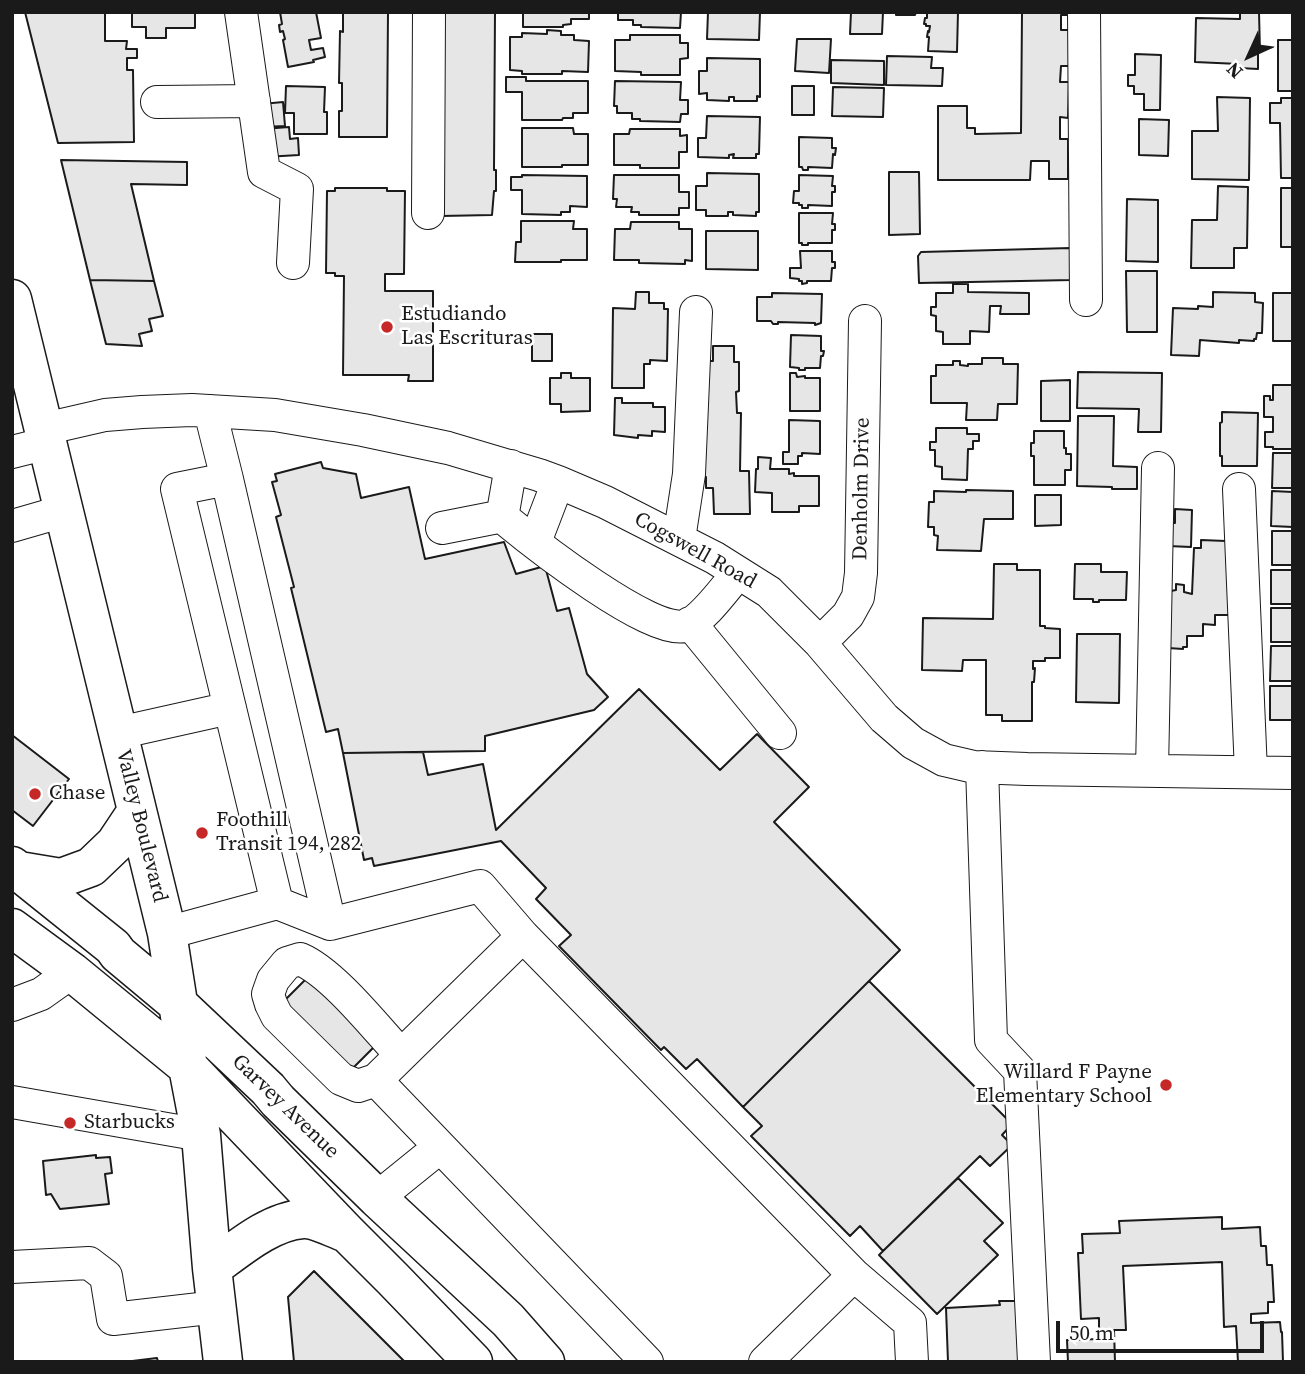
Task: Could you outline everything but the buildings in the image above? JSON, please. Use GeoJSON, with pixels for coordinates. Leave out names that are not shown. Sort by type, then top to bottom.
{"type":"FeatureCollection","features":[{"type":"Feature","properties":{"kind":"main road","name":"Valley Boulevard"},"geometry":{"type":"LineString","coordinates":[[12,299],[35,442],[64,511],[167,933],[201,1135],[223,1362]]}},
{"type":"Feature","properties":{"kind":"main road"},"geometry":{"type":"LineString","coordinates":[[15,868],[61,878],[91,867],[116,844],[137,811]]}},
{"type":"Feature","properties":{"kind":"main road","name":"Garvey Avenue"},"geometry":{"type":"LineString","coordinates":[[15,868],[113,947],[179,1005],[377,1198],[508,1320],[545,1362]]}},
{"type":"Feature","properties":{"kind":"main road","name":"Garvey Avenue"},"geometry":{"type":"LineString","coordinates":[[12,928],[72,972],[188,1067],[473,1362]]}},
{"type":"Feature","properties":{"kind":"main road"},"geometry":{"type":"LineString","coordinates":[[212,1268],[279,1224],[305,1218],[346,1232]]}},
{"type":"Feature","properties":{"kind":"street"},"geometry":{"type":"LineString","coordinates":[[241,12],[264,172],[298,189],[293,263]]}},
{"type":"Feature","properties":{"kind":"street"},"geometry":{"type":"LineString","coordinates":[[428,213],[429,12]]}},
{"type":"Feature","properties":{"kind":"street"},"geometry":{"type":"LineString","coordinates":[[1084,12],[1086,300]]}},
{"type":"Feature","properties":{"kind":"street"},"geometry":{"type":"LineString","coordinates":[[157,102],[254,101]]}},
{"type":"Feature","properties":{"kind":"street"},"geometry":{"type":"LineString","coordinates":[[679,539],[689,474],[696,312]]}},
{"type":"Feature","properties":{"kind":"street","name":"Denholm Drive"},"geometry":{"type":"LineString","coordinates":[[820,643],[848,615],[858,597],[861,573],[865,321]]}},
{"type":"Feature","properties":{"kind":"street","name":"Cogswell Road"},"geometry":{"type":"LineString","coordinates":[[35,442],[105,415],[191,410],[275,415],[448,448],[558,482],[605,502],[715,558],[769,593],[820,643],[884,718],[913,743],[944,760],[982,767],[1293,773]]}},
{"type":"Feature","properties":{"kind":"street"},"geometry":{"type":"LineString","coordinates":[[210,411],[330,924]]}},
{"type":"Feature","properties":{"kind":"street"},"geometry":{"type":"LineString","coordinates":[[503,516],[511,466]]}},
{"type":"Feature","properties":{"kind":"street"},"geometry":{"type":"LineString","coordinates":[[1152,771],[1158,468]]}},
{"type":"Feature","properties":{"kind":"street"},"geometry":{"type":"LineString","coordinates":[[227,479],[177,489],[277,903]]}},
{"type":"Feature","properties":{"kind":"street"},"geometry":{"type":"LineString","coordinates":[[535,542],[558,482]]}},
{"type":"Feature","properties":{"kind":"street"},"geometry":{"type":"LineString","coordinates":[[1240,489],[1251,772]]}},
{"type":"Feature","properties":{"kind":"street"},"geometry":{"type":"LineString","coordinates":[[12,526],[64,511]]}},
{"type":"Feature","properties":{"kind":"street"},"geometry":{"type":"LineString","coordinates":[[442,528],[503,516]]}},
{"type":"Feature","properties":{"kind":"street"},"geometry":{"type":"LineString","coordinates":[[503,516],[583,578],[622,604],[669,625],[684,626],[696,621],[738,573]]}},
{"type":"Feature","properties":{"kind":"street"},"geometry":{"type":"LineString","coordinates":[[690,623],[780,733]]}},
{"type":"Feature","properties":{"kind":"street"},"geometry":{"type":"LineString","coordinates":[[118,733],[230,708]]}},
{"type":"Feature","properties":{"kind":"street"},"geometry":{"type":"LineString","coordinates":[[982,767],[991,1040],[1020,1071],[1034,1362]]}},
{"type":"Feature","properties":{"kind":"street"},"geometry":{"type":"LineString","coordinates":[[167,933],[277,903],[330,924],[480,886],[523,936],[854,1275],[910,1323],[912,1362]]}},
{"type":"Feature","properties":{"kind":"street"},"geometry":{"type":"LineString","coordinates":[[401,1055],[312,964],[300,959],[287,963],[273,980],[268,994],[277,1016],[341,1079],[358,1086],[376,1080],[523,936]]}},
{"type":"Feature","properties":{"kind":"street"},"geometry":{"type":"LineString","coordinates":[[12,1005],[41,994],[72,972]]}},
{"type":"Feature","properties":{"kind":"street"},"geometry":{"type":"LineString","coordinates":[[376,1080],[639,1359]]}},
{"type":"Feature","properties":{"kind":"street"},"geometry":{"type":"LineString","coordinates":[[12,1102],[201,1135]]}},
{"type":"Feature","properties":{"kind":"street"},"geometry":{"type":"LineString","coordinates":[[377,1198],[440,1147]]}},
{"type":"Feature","properties":{"kind":"street"},"geometry":{"type":"LineString","coordinates":[[12,1268],[89,1263],[106,1276],[113,1319],[217,1307]]}},
{"type":"Feature","properties":{"kind":"street"},"geometry":{"type":"LineString","coordinates":[[765,1362],[854,1275]]}},
{"type":"Feature","properties":{"kind":"place","name":"Estudiando Las Escrituras"},"geometry":{"type":"Point","coordinates":[387,327]}},
{"type":"Feature","properties":{"kind":"place","name":"Chase"},"geometry":{"type":"Point","coordinates":[35,794]}},
{"type":"Feature","properties":{"kind":"place","name":"Foothill Transit 194, 282"},"geometry":{"type":"Point","coordinates":[202,833]}},
{"type":"Feature","properties":{"kind":"place","name":"Willard F Payne Elementary School"},"geometry":{"type":"Point","coordinates":[1166,1085]}},
{"type":"Feature","properties":{"kind":"place","name":"Starbucks"},"geometry":{"type":"Point","coordinates":[70,1123]}}]}
